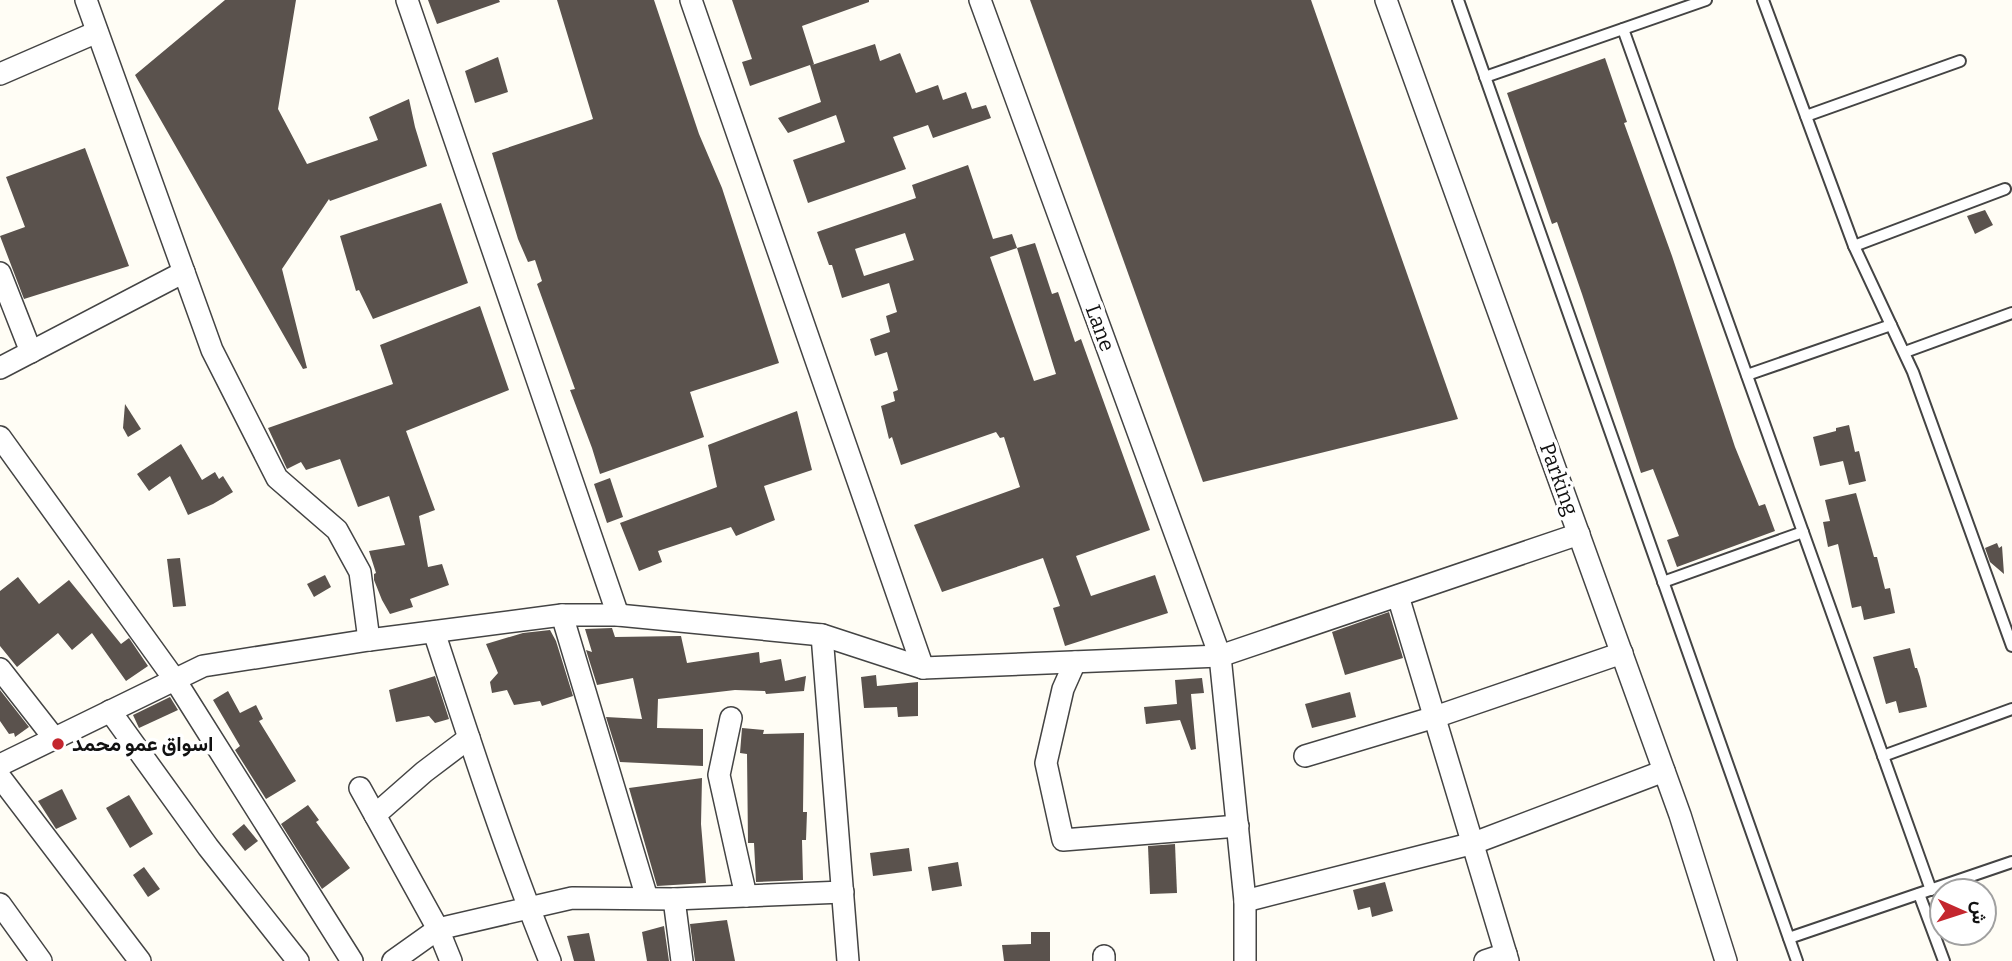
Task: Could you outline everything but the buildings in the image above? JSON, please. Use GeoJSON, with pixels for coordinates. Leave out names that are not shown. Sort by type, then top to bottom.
{"type":"FeatureCollection","features":[{"type":"Feature","properties":{"kind":"street"},"geometry":{"type":"LineString","coordinates":[[86,0],[212,350],[277,478],[337,530],[360,572],[369,640]]}},
{"type":"Feature","properties":{"kind":"street"},"geometry":{"type":"LineString","coordinates":[[407,0],[618,615]]}},
{"type":"Feature","properties":{"kind":"street"},"geometry":{"type":"LineString","coordinates":[[691,0],[923,668]]}},
{"type":"Feature","properties":{"kind":"street","name":"Lane"},"geometry":{"type":"LineString","coordinates":[[980,0],[1220,656],[1245,901],[1245,961]]}},
{"type":"Feature","properties":{"kind":"street","name":"Parking"},"geometry":{"type":"LineString","coordinates":[[1386,0],[1664,771],[1726,961]]}},
{"type":"Feature","properties":{"kind":"street"},"geometry":{"type":"LineString","coordinates":[[0,74],[97,32]]}},
{"type":"Feature","properties":{"kind":"street"},"geometry":{"type":"LineString","coordinates":[[0,368],[184,272]]}},
{"type":"Feature","properties":{"kind":"street"},"geometry":{"type":"LineString","coordinates":[[0,273],[31,352]]}},
{"type":"Feature","properties":{"kind":"street"},"geometry":{"type":"LineString","coordinates":[[0,437],[175,680],[352,961]]}},
{"type":"Feature","properties":{"kind":"street"},"geometry":{"type":"LineString","coordinates":[[0,765],[202,666],[369,640],[562,615],[618,615],[822,635],[923,668],[1220,656],[1579,534]]}},
{"type":"Feature","properties":{"kind":"street"},"geometry":{"type":"LineString","coordinates":[[1398,596],[1507,957],[1485,961]]}},
{"type":"Feature","properties":{"kind":"street"},"geometry":{"type":"LineString","coordinates":[[562,615],[647,898]]}},
{"type":"Feature","properties":{"kind":"street"},"geometry":{"type":"LineString","coordinates":[[434,632],[528,907],[550,961]]}},
{"type":"Feature","properties":{"kind":"street"},"geometry":{"type":"LineString","coordinates":[[822,635],[848,961]]}},
{"type":"Feature","properties":{"kind":"street"},"geometry":{"type":"LineString","coordinates":[[1304,756],[1435,717],[1622,653]]}},
{"type":"Feature","properties":{"kind":"street"},"geometry":{"type":"LineString","coordinates":[[1075,662],[1063,689],[1046,763],[1063,839],[1238,826]]}},
{"type":"Feature","properties":{"kind":"street"},"geometry":{"type":"LineString","coordinates":[[0,668],[54,738]]}},
{"type":"Feature","properties":{"kind":"street"},"geometry":{"type":"LineString","coordinates":[[110,711],[208,847],[298,961]]}},
{"type":"Feature","properties":{"kind":"street"},"geometry":{"type":"LineString","coordinates":[[731,718],[719,775],[746,896]]}},
{"type":"Feature","properties":{"kind":"street"},"geometry":{"type":"LineString","coordinates":[[375,815],[424,772],[469,738]]}},
{"type":"Feature","properties":{"kind":"street"},"geometry":{"type":"LineString","coordinates":[[1245,901],[1474,843],[1664,771]]}},
{"type":"Feature","properties":{"kind":"street"},"geometry":{"type":"LineString","coordinates":[[0,777],[140,961]]}},
{"type":"Feature","properties":{"kind":"street"},"geometry":{"type":"LineString","coordinates":[[360,788],[438,929],[451,961]]}},
{"type":"Feature","properties":{"kind":"street"},"geometry":{"type":"LineString","coordinates":[[393,961],[438,929],[572,898],[674,899],[844,892]]}},
{"type":"Feature","properties":{"kind":"street"},"geometry":{"type":"LineString","coordinates":[[674,899],[682,961]]}},
{"type":"Feature","properties":{"kind":"street"},"geometry":{"type":"LineString","coordinates":[[0,904],[41,961]]}},
{"type":"Feature","properties":{"kind":"lane"},"geometry":{"type":"LineString","coordinates":[[1458,0],[1797,961]]}},
{"type":"Feature","properties":{"kind":"lane"},"geometry":{"type":"LineString","coordinates":[[1485,77],[1623,29],[1680,4],[1706,0]]}},
{"type":"Feature","properties":{"kind":"lane"},"geometry":{"type":"LineString","coordinates":[[1763,0],[1854,246],[1905,352],[2012,646]]}},
{"type":"Feature","properties":{"kind":"lane"},"geometry":{"type":"LineString","coordinates":[[1623,29],[1928,882]]}},
{"type":"Feature","properties":{"kind":"lane"},"geometry":{"type":"LineString","coordinates":[[1806,117],[1960,61]]}},
{"type":"Feature","properties":{"kind":"lane"},"geometry":{"type":"LineString","coordinates":[[1854,246],[2005,189]]}},
{"type":"Feature","properties":{"kind":"lane"},"geometry":{"type":"LineString","coordinates":[[1905,352],[2012,313]]}},
{"type":"Feature","properties":{"kind":"lane"},"geometry":{"type":"LineString","coordinates":[[1747,375],[1891,325]]}},
{"type":"Feature","properties":{"kind":"lane"},"geometry":{"type":"LineString","coordinates":[[1663,582],[1803,532]]}},
{"type":"Feature","properties":{"kind":"lane"},"geometry":{"type":"LineString","coordinates":[[1883,756],[2012,709]]}},
{"type":"Feature","properties":{"kind":"lane"},"geometry":{"type":"LineString","coordinates":[[1969,877],[2012,862]]}},
{"type":"Feature","properties":{"kind":"lane"},"geometry":{"type":"LineString","coordinates":[[1789,938],[1928,891]]}},
{"type":"Feature","properties":{"kind":"lane"},"geometry":{"type":"LineString","coordinates":[[1919,894],[1944,961]]}},
{"type":"Feature","properties":{"kind":"place","name":"اسواق عمو محمد"},"geometry":{"type":"Point","coordinates":[58,744]}}]}
